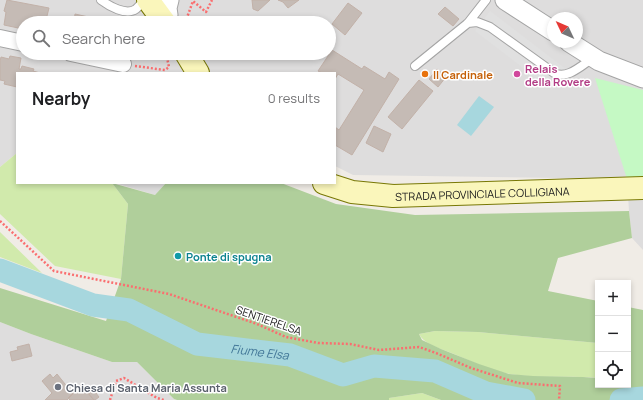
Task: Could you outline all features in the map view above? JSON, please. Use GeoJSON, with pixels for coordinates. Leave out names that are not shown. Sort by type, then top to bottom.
{"type":"FeatureCollection","features":[{"type":"Feature","properties":{"kind":"main road"},"geometry":{"type":"LineString","coordinates":[[146,0],[169,14]]}},
{"type":"Feature","properties":{"kind":"main road"},"geometry":{"type":"LineString","coordinates":[[190,60],[197,72]]}},
{"type":"Feature","properties":{"kind":"main road","name":"STRADA PROVINCIALE COLLIGIANA"},"geometry":{"type":"LineString","coordinates":[[327,184],[352,192],[393,196],[643,188]]}},
{"type":"Feature","properties":{"kind":"street"},"geometry":{"type":"LineString","coordinates":[[505,0],[547,27]]}},
{"type":"Feature","properties":{"kind":"street"},"geometry":{"type":"LineString","coordinates":[[0,38],[16,41]]}},
{"type":"Feature","properties":{"kind":"street"},"geometry":{"type":"LineString","coordinates":[[578,48],[594,58],[615,68],[643,78]]}},
{"type":"Feature","properties":{"kind":"street"},"geometry":{"type":"LineString","coordinates":[[104,60],[123,64]]}},
{"type":"Feature","properties":{"kind":"lane"},"geometry":{"type":"LineString","coordinates":[[101,0],[114,8],[127,11],[136,9],[146,0]]}},
{"type":"Feature","properties":{"kind":"lane"},"geometry":{"type":"LineString","coordinates":[[414,66],[468,23],[486,0]]}},
{"type":"Feature","properties":{"kind":"lane"},"geometry":{"type":"LineString","coordinates":[[468,23],[477,22],[490,27],[554,74],[559,76],[569,74],[594,58]]}},
{"type":"Feature","properties":{"kind":"path"},"geometry":{"type":"LineString","coordinates":[[169,14],[193,1],[206,12],[212,0]]}},
{"type":"Feature","properties":{"kind":"path"},"geometry":{"type":"LineString","coordinates":[[123,64],[165,70],[169,67],[168,60]]}},
{"type":"Feature","properties":{"kind":"path","name":"SENTIERELSA"},"geometry":{"type":"LineString","coordinates":[[0,221],[54,271],[169,294],[257,324],[286,337],[318,343],[350,344],[379,350],[418,348],[436,353],[471,368],[518,383],[560,386],[559,400]]}},
{"type":"Feature","properties":{"kind":"path"},"geometry":{"type":"LineString","coordinates":[[110,400],[116,381],[124,378],[157,398],[164,400]]}},
{"type":"Feature","properties":{"kind":"shaded area"},"geometry":{"type":"Polygon","coordinates":[[[0,0],[643,0],[643,250],[632,238],[627,179],[353,175],[336,166],[336,72],[16,72],[16,154],[0,167],[0,0]]]}},
{"type":"Feature","properties":{"kind":"shaded area"},"geometry":{"type":"Polygon","coordinates":[[[490,11],[567,70],[552,90],[475,31],[490,11]]]}},
{"type":"Feature","properties":{"kind":"shaded area"},"geometry":{"type":"Polygon","coordinates":[[[118,184],[165,184],[155,195],[118,184]]]}},
{"type":"Feature","properties":{"kind":"shaded area"},"geometry":{"type":"Polygon","coordinates":[[[0,322],[112,362],[137,362],[174,399],[177,400],[0,400],[0,322]]]}},
{"type":"Feature","properties":{"kind":"green space"},"geometry":{"type":"Polygon","coordinates":[[[595,78],[643,90],[643,177],[627,179],[595,78]]]}},
{"type":"Feature","properties":{"kind":"green space"},"geometry":{"type":"Polygon","coordinates":[[[16,154],[16,184],[113,184],[128,204],[121,279],[55,266],[0,214],[0,167],[16,154]]]}},
{"type":"Feature","properties":{"kind":"green space"},"geometry":{"type":"Polygon","coordinates":[[[113,184],[155,195],[165,184],[284,184],[336,204],[415,215],[629,211],[632,238],[558,258],[548,291],[595,300],[595,343],[478,332],[435,331],[419,334],[422,340],[441,349],[509,374],[595,378],[595,388],[631,388],[631,308],[643,310],[643,400],[441,400],[422,393],[389,398],[389,400],[177,400],[174,399],[137,362],[112,362],[0,322],[0,288],[106,321],[121,279],[128,204],[113,184]]]}},
{"type":"Feature","properties":{"kind":"green space"},"geometry":{"type":"Polygon","coordinates":[[[0,232],[42,273],[0,257],[0,232]]]}},
{"type":"Feature","properties":{"kind":"green space"},"geometry":{"type":"Polygon","coordinates":[[[435,331],[478,332],[595,343],[595,378],[510,374],[494,370],[432,345],[424,340],[419,334],[435,331]]]}},
{"type":"Feature","properties":{"kind":"green space"},"geometry":{"type":"Polygon","coordinates":[[[422,393],[441,400],[389,400],[389,398],[422,393]]]}},
{"type":"Feature","properties":{"kind":"water"},"geometry":{"type":"Polygon","coordinates":[[[479,96],[494,107],[471,136],[457,125],[479,96]]]}},
{"type":"Feature","properties":{"kind":"building"},"geometry":{"type":"Polygon","coordinates":[[[7,0],[49,8],[47,16],[16,16],[16,28],[4,25],[6,12],[4,11],[7,0]]]}},
{"type":"Feature","properties":{"kind":"building"},"geometry":{"type":"Polygon","coordinates":[[[252,0],[270,0],[258,11],[253,9],[252,0]]]}},
{"type":"Feature","properties":{"kind":"building"},"geometry":{"type":"Polygon","coordinates":[[[278,0],[299,0],[288,8],[283,2],[278,0]]]}},
{"type":"Feature","properties":{"kind":"building"},"geometry":{"type":"Polygon","coordinates":[[[348,3],[362,13],[345,35],[336,27],[336,19],[348,3]]]}},
{"type":"Feature","properties":{"kind":"building"},"geometry":{"type":"Polygon","coordinates":[[[445,7],[459,19],[453,26],[438,14],[445,7]]]}},
{"type":"Feature","properties":{"kind":"building"},"geometry":{"type":"Polygon","coordinates":[[[336,53],[362,69],[364,66],[385,79],[389,72],[399,79],[352,155],[336,146],[336,128],[339,130],[364,90],[338,74],[336,77],[336,72],[318,71],[325,60],[336,60],[336,53]]]}},
{"type":"Feature","properties":{"kind":"building"},"geometry":{"type":"Polygon","coordinates":[[[10,56],[16,57],[16,60],[21,60],[19,69],[21,69],[22,66],[34,69],[33,71],[36,72],[16,72],[16,87],[4,84],[5,81],[0,80],[0,61],[1,57],[9,59],[10,56]]]}},
{"type":"Feature","properties":{"kind":"building"},"geometry":{"type":"Polygon","coordinates":[[[437,69],[446,77],[438,87],[429,79],[437,69]]]}},
{"type":"Feature","properties":{"kind":"building"},"geometry":{"type":"Polygon","coordinates":[[[419,80],[433,91],[402,129],[388,117],[419,80]]]}},
{"type":"Feature","properties":{"kind":"building"},"geometry":{"type":"Polygon","coordinates":[[[374,126],[391,134],[383,152],[366,143],[374,126]]]}},
{"type":"Feature","properties":{"kind":"building"},"geometry":{"type":"Polygon","coordinates":[[[29,344],[32,356],[12,361],[10,352],[18,350],[17,347],[29,344]]]}},
{"type":"Feature","properties":{"kind":"building","name":"Chiesa di Santa Maria Assunta"},"geometry":{"type":"Polygon","coordinates":[[[50,374],[53,378],[57,374],[73,394],[67,400],[45,400],[52,393],[42,381],[50,374]]]}},
{"type":"Feature","properties":{"kind":"building"},"geometry":{"type":"Polygon","coordinates":[[[81,385],[94,400],[70,400],[68,398],[81,385]]]}},
{"type":"Feature","properties":{"kind":"building"},"geometry":{"type":"Polygon","coordinates":[[[92,388],[99,397],[95,400],[87,392],[92,388]]]}},
{"type":"Feature","properties":{"kind":"waterway","name":"Fiume Elsa"},"geometry":{"type":"LineString","coordinates":[[0,270],[93,305],[129,310],[197,344],[290,355],[343,375],[374,366],[435,371],[486,393],[524,400]]}},
{"type":"Feature","properties":{"kind":"waterway","name":"Fiume Elsa"},"geometry":{"type":"LineString","coordinates":[[621,400],[643,398]]}},
{"type":"Feature","properties":{"kind":"place","name":"Il Cardinale"},"geometry":{"type":"Point","coordinates":[425,74]}},
{"type":"Feature","properties":{"kind":"place","name":"Relais della Rovere"},"geometry":{"type":"Point","coordinates":[517,74]}},
{"type":"Feature","properties":{"kind":"place","name":"Ponte di spugna"},"geometry":{"type":"Point","coordinates":[178,256]}},
{"type":"Feature","properties":{"kind":"place","name":"Chiesa di Santa Maria Assunta"},"geometry":{"type":"Point","coordinates":[58,387]}}]}
